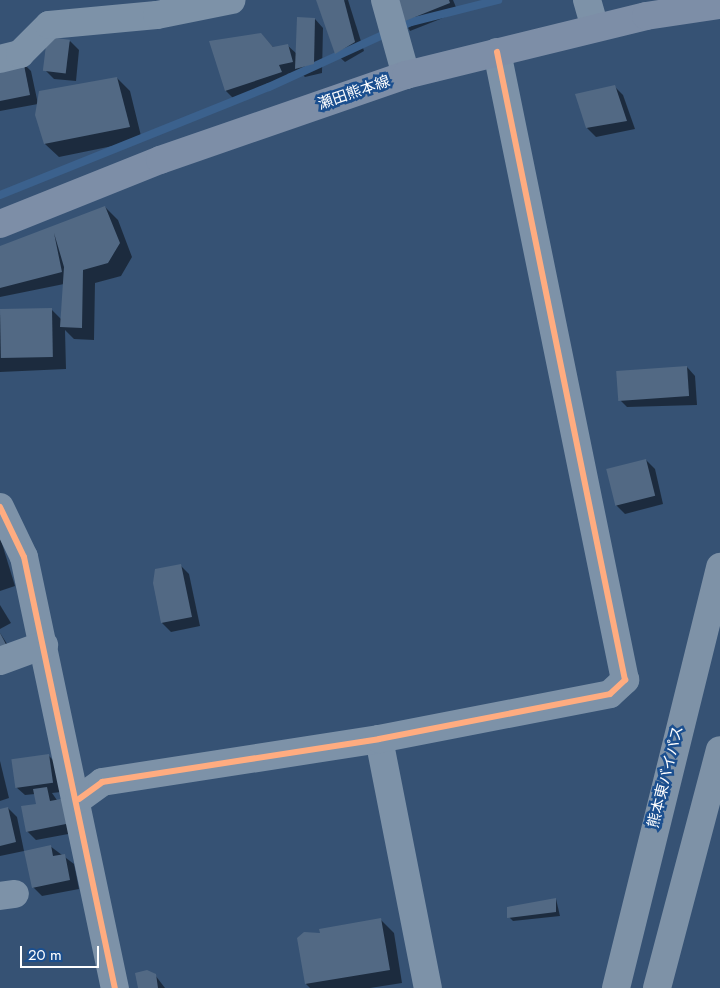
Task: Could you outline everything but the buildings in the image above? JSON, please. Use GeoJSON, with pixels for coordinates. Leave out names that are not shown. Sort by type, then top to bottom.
{"type":"FeatureCollection","features":[{"type":"Feature","properties":{"kind":"highway","name":"熊本東バイパス"},"geometry":{"type":"LineString","coordinates":[[616,988],[720,567]]}},
{"type":"Feature","properties":{"kind":"highway"},"geometry":{"type":"LineString","coordinates":[[658,988],[720,750]]}},
{"type":"Feature","properties":{"kind":"main road","name":"瀬田熊本線"},"geometry":{"type":"LineString","coordinates":[[0,224],[160,160],[406,75],[595,28],[720,5]]}},
{"type":"Feature","properties":{"kind":"street"},"geometry":{"type":"LineString","coordinates":[[0,58],[20,54],[48,25],[157,15],[232,0]]}},
{"type":"Feature","properties":{"kind":"street"},"geometry":{"type":"LineString","coordinates":[[385,0],[406,75]]}},
{"type":"Feature","properties":{"kind":"street"},"geometry":{"type":"LineString","coordinates":[[587,0],[595,28]]}},
{"type":"Feature","properties":{"kind":"street"},"geometry":{"type":"LineString","coordinates":[[79,798],[102,782],[379,739],[610,694],[625,680],[497,52]]}},
{"type":"Feature","properties":{"kind":"street"},"geometry":{"type":"LineString","coordinates":[[0,507],[24,557],[79,798],[115,988]]}},
{"type":"Feature","properties":{"kind":"street"},"geometry":{"type":"LineString","coordinates":[[0,661],[44,645]]}},
{"type":"Feature","properties":{"kind":"street"},"geometry":{"type":"LineString","coordinates":[[379,739],[428,988]]}},
{"type":"Feature","properties":{"kind":"waterway"},"geometry":{"type":"LineString","coordinates":[[0,195],[269,87],[411,22],[498,0]]}},
{"type":"Feature","properties":{"kind":"cycle path"},"geometry":{"type":"LineString","coordinates":[[79,799],[102,782],[379,739],[610,694],[625,680],[497,52]]}},
{"type":"Feature","properties":{"kind":"cycle path"},"geometry":{"type":"LineString","coordinates":[[0,507],[24,557],[115,988]]}}]}
